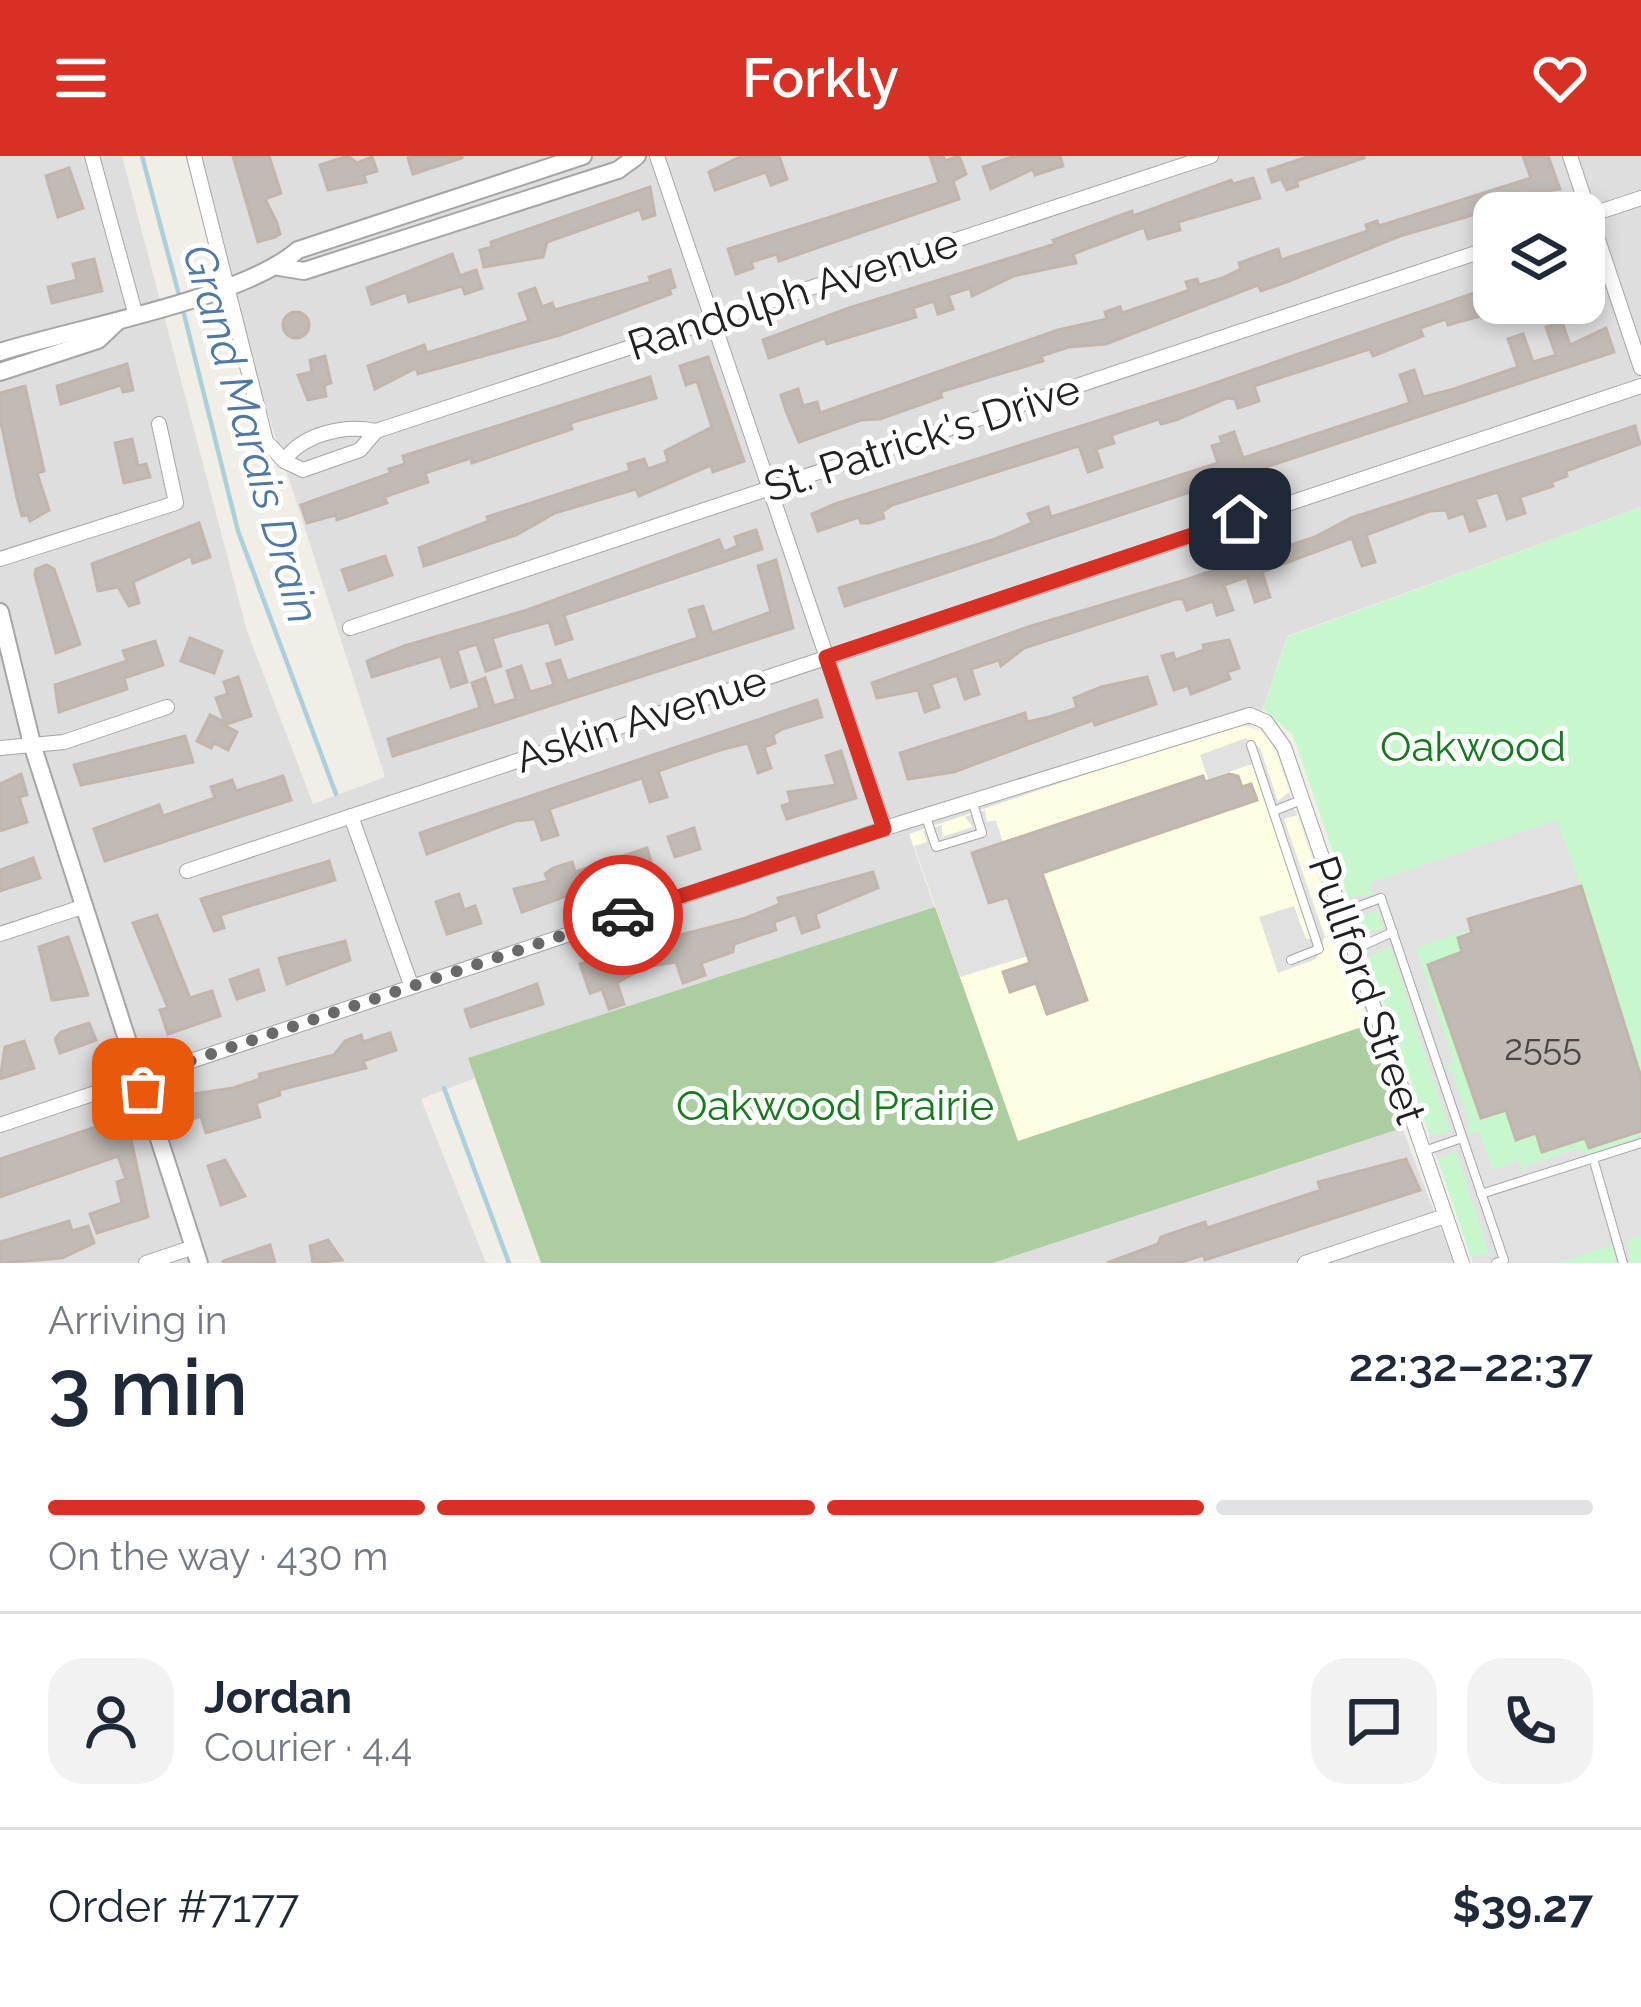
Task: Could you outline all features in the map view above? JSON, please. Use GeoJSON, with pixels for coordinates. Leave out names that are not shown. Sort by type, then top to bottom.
{"type":"FeatureCollection","features":[{"type":"Feature","properties":{"kind":"street"},"geometry":{"type":"LineString","coordinates":[[92,156],[144,313]]}},
{"type":"Feature","properties":{"kind":"street"},"geometry":{"type":"LineString","coordinates":[[194,156],[222,287],[266,441],[284,461]]}},
{"type":"Feature","properties":{"kind":"street"},"geometry":{"type":"LineString","coordinates":[[0,352],[94,323],[116,322],[222,287],[279,267],[298,250],[583,156]]}},
{"type":"Feature","properties":{"kind":"street"},"geometry":{"type":"LineString","coordinates":[[279,267],[304,272],[619,170],[637,156]]}},
{"type":"Feature","properties":{"kind":"street"},"geometry":{"type":"LineString","coordinates":[[657,156],[884,829]]}},
{"type":"Feature","properties":{"kind":"street","name":"Randolph Avenue"},"geometry":{"type":"LineString","coordinates":[[376,431],[360,450],[303,470],[284,461],[294,446],[352,426],[376,431],[1211,156]]}},
{"type":"Feature","properties":{"kind":"street"},"geometry":{"type":"LineString","coordinates":[[1570,156],[1580,192]]}},
{"type":"Feature","properties":{"kind":"street"},"geometry":{"type":"LineString","coordinates":[[1605,210],[1641,198]]}},
{"type":"Feature","properties":{"kind":"street","name":"St. Patrick's Drive"},"geometry":{"type":"LineString","coordinates":[[350,628],[1473,254]]}},
{"type":"Feature","properties":{"kind":"street"},"geometry":{"type":"LineString","coordinates":[[1605,267],[1641,368]]}},
{"type":"Feature","properties":{"kind":"street"},"geometry":{"type":"LineString","coordinates":[[0,372],[98,340],[116,322]]}},
{"type":"Feature","properties":{"kind":"street","name":"Askin Avenue"},"geometry":{"type":"LineString","coordinates":[[187,871],[1641,386]]}},
{"type":"Feature","properties":{"kind":"street"},"geometry":{"type":"LineString","coordinates":[[0,559],[176,503],[160,424]]}},
{"type":"Feature","properties":{"kind":"street"},"geometry":{"type":"LineString","coordinates":[[0,612],[32,744],[196,1255],[146,1263]]}},
{"type":"Feature","properties":{"kind":"street"},"geometry":{"type":"LineString","coordinates":[[0,748],[64,742],[167,706]]}},
{"type":"Feature","properties":{"kind":"street","name":"Pullford Street"},"geometry":{"type":"LineString","coordinates":[[972,800],[1231,717],[1250,715],[1278,733],[1462,1263]]}},
{"type":"Feature","properties":{"kind":"street"},"geometry":{"type":"LineString","coordinates":[[0,1124],[972,800]]}},
{"type":"Feature","properties":{"kind":"street"},"geometry":{"type":"LineString","coordinates":[[351,816],[412,985]]}},
{"type":"Feature","properties":{"kind":"street"},"geometry":{"type":"LineString","coordinates":[[0,934],[85,906]]}},
{"type":"Feature","properties":{"kind":"street"},"geometry":{"type":"LineString","coordinates":[[1305,1263],[1445,1216]]}},
{"type":"Feature","properties":{"kind":"lane"},"geometry":{"type":"LineString","coordinates":[[1251,746],[1319,949],[1292,960]]}},
{"type":"Feature","properties":{"kind":"lane"},"geometry":{"type":"LineString","coordinates":[[925,815],[936,848],[982,833],[972,800]]}},
{"type":"Feature","properties":{"kind":"lane"},"geometry":{"type":"LineString","coordinates":[[1274,811],[1302,800]]}},
{"type":"Feature","properties":{"kind":"lane"},"geometry":{"type":"LineString","coordinates":[[1341,913],[1382,898],[1504,1260],[1496,1263]]}},
{"type":"Feature","properties":{"kind":"lane"},"geometry":{"type":"LineString","coordinates":[[1353,950],[1393,932]]}},
{"type":"Feature","properties":{"kind":"lane"},"geometry":{"type":"LineString","coordinates":[[1423,1151],[1462,1138]]}},
{"type":"Feature","properties":{"kind":"lane"},"geometry":{"type":"LineString","coordinates":[[1481,1194],[1641,1143]]}},
{"type":"Feature","properties":{"kind":"lane"},"geometry":{"type":"LineString","coordinates":[[1593,1158],[1623,1263]]}},
{"type":"Feature","properties":{"kind":"shaded area"},"geometry":{"type":"Polygon","coordinates":[[[0,156],[122,156],[247,631],[313,804],[385,777],[185,156],[1641,156],[1641,507],[1287,636],[1263,709],[1251,726],[1235,724],[910,834],[935,907],[469,1058],[475,1078],[421,1099],[486,1263],[0,1263],[0,156]]]}},
{"type":"Feature","properties":{"kind":"shaded area"},"geometry":{"type":"Polygon","coordinates":[[[1236,724],[1262,731],[1273,743],[1368,1025],[1018,1142],[909,834],[1236,724]]]}},
{"type":"Feature","properties":{"kind":"shaded area"},"geometry":{"type":"Polygon","coordinates":[[[1246,738],[1260,748],[1278,801],[1289,792],[1297,815],[1284,819],[1325,937],[1316,959],[1278,973],[1259,917],[1294,906],[1306,939],[1312,938],[1252,764],[1208,779],[1200,755],[1246,738]]]}},
{"type":"Feature","properties":{"kind":"shaded area"},"geometry":{"type":"Polygon","coordinates":[[[985,810],[987,822],[996,820],[1003,843],[973,854],[989,903],[1008,897],[1028,956],[960,977],[914,846],[927,842],[923,831],[942,825],[942,837],[973,827],[965,817],[985,810]]]}},
{"type":"Feature","properties":{"kind":"shaded area"},"geometry":{"type":"Polygon","coordinates":[[[1557,820],[1581,886],[1468,919],[1471,929],[1416,948],[1454,1062],[1445,1066],[1453,1073],[1469,1122],[1468,1134],[1479,1131],[1493,1170],[1518,1160],[1523,1173],[1528,1165],[1576,1149],[1589,1154],[1641,1136],[1641,1235],[1628,1240],[1630,1263],[1616,1263],[1612,1245],[1557,1263],[1473,1263],[1471,1257],[1489,1253],[1456,1151],[1437,1160],[1429,1135],[1450,1132],[1390,946],[1367,958],[1358,932],[1384,929],[1378,909],[1354,921],[1346,898],[1373,894],[1370,883],[1557,820]]]}},
{"type":"Feature","properties":{"kind":"shaded area"},"geometry":{"type":"Polygon","coordinates":[[[1402,1128],[1454,1263],[993,1263],[1402,1128]]]}},
{"type":"Feature","properties":{"kind":"green space","name":"Oakwood"},"geometry":{"type":"Polygon","coordinates":[[[1641,507],[1641,1263],[1473,1263],[1293,735],[1263,709],[1287,637],[1641,507]]]}},
{"type":"Feature","properties":{"kind":"green space","name":"Oakwood Prairie"},"geometry":{"type":"Polygon","coordinates":[[[935,907],[1018,1141],[1368,1025],[1402,1128],[993,1263],[541,1263],[468,1058],[935,907]]]}},
{"type":"Feature","properties":{"kind":"building"},"geometry":{"type":"Polygon","coordinates":[[[233,156],[269,156],[281,193],[265,199],[280,234],[275,237],[258,242],[233,156]]]}},
{"type":"Feature","properties":{"kind":"building"},"geometry":{"type":"Polygon","coordinates":[[[348,156],[357,163],[372,157],[377,171],[364,175],[366,182],[328,190],[320,165],[348,156]]]}},
{"type":"Feature","properties":{"kind":"building"},"geometry":{"type":"Polygon","coordinates":[[[742,156],[779,156],[787,179],[771,185],[766,172],[715,190],[709,172],[742,156]]]}},
{"type":"Feature","properties":{"kind":"building"},"geometry":{"type":"Polygon","coordinates":[[[930,156],[943,156],[945,161],[959,156],[966,174],[953,181],[959,199],[779,261],[777,254],[751,262],[753,268],[736,274],[728,249],[939,183],[930,156]]]}},
{"type":"Feature","properties":{"kind":"building"},"geometry":{"type":"Polygon","coordinates":[[[1015,156],[1060,156],[1063,166],[1035,175],[1033,169],[991,189],[983,167],[1015,156]]]}},
{"type":"Feature","properties":{"kind":"building"},"geometry":{"type":"Polygon","coordinates":[[[1310,156],[1364,158],[1296,181],[1298,186],[1287,190],[1281,179],[1272,182],[1268,170],[1310,156]]]}},
{"type":"Feature","properties":{"kind":"building"},"geometry":{"type":"Polygon","coordinates":[[[1523,156],[1548,156],[1560,189],[1487,192],[1531,178],[1523,156]]]}},
{"type":"Feature","properties":{"kind":"building"},"geometry":{"type":"Polygon","coordinates":[[[408,158],[462,158],[413,174],[408,158]]]}},
{"type":"Feature","properties":{"kind":"building"},"geometry":{"type":"Polygon","coordinates":[[[69,168],[83,208],[58,217],[46,176],[69,168]]]}},
{"type":"Feature","properties":{"kind":"building"},"geometry":{"type":"Polygon","coordinates":[[[1253,178],[1260,198],[1178,222],[1180,230],[1148,239],[1144,227],[1073,254],[1076,263],[1014,276],[972,296],[970,288],[948,295],[953,309],[938,314],[934,301],[913,308],[916,317],[827,344],[825,338],[769,358],[763,340],[849,308],[1055,244],[1053,240],[1132,211],[1133,216],[1231,180],[1233,184],[1253,178]]]}},
{"type":"Feature","properties":{"kind":"building"},"geometry":{"type":"Polygon","coordinates":[[[650,187],[655,215],[643,219],[640,209],[547,242],[543,257],[484,267],[480,250],[492,247],[491,242],[650,187]]]}},
{"type":"Feature","properties":{"kind":"building"},"geometry":{"type":"Polygon","coordinates":[[[1473,196],[1473,215],[1400,236],[1261,291],[1258,285],[1106,344],[1069,347],[1041,356],[1043,361],[940,392],[942,397],[880,419],[861,420],[799,442],[781,395],[798,389],[803,406],[817,402],[820,413],[1058,330],[1107,319],[1105,312],[1120,307],[1122,313],[1173,296],[1189,290],[1186,282],[1197,279],[1199,285],[1222,278],[1241,269],[1239,263],[1278,249],[1281,260],[1368,231],[1366,225],[1377,221],[1379,226],[1473,196]]]}},
{"type":"Feature","properties":{"kind":"building"},"geometry":{"type":"Polygon","coordinates":[[[452,254],[460,276],[476,270],[482,288],[465,294],[462,286],[409,302],[406,292],[372,304],[367,288],[452,254]]]}},
{"type":"Feature","properties":{"kind":"building"},"geometry":{"type":"Polygon","coordinates":[[[94,259],[102,291],[52,303],[48,287],[77,280],[73,264],[94,259]]]}},
{"type":"Feature","properties":{"kind":"building"},"geometry":{"type":"Polygon","coordinates":[[[670,270],[675,287],[669,289],[671,294],[560,335],[418,374],[416,368],[375,389],[368,366],[424,345],[427,353],[529,321],[519,294],[535,288],[542,307],[552,303],[555,310],[651,282],[649,277],[670,270]]]}},
{"type":"Feature","properties":{"kind":"building"},"geometry":{"type":"Polygon","coordinates":[[[1473,293],[1473,318],[1448,325],[1446,319],[1420,328],[1423,336],[1373,356],[1370,349],[1254,386],[1259,401],[1238,408],[1235,399],[1227,398],[1176,420],[1161,424],[1159,419],[1111,435],[1114,443],[1096,449],[1102,467],[1088,472],[1079,446],[892,505],[882,512],[884,518],[869,523],[861,523],[859,517],[818,531],[812,514],[835,504],[1195,390],[1473,293]]]}},
{"type":"Feature","properties":{"kind":"building"},"geometry":{"type":"Polygon","coordinates":[[[296,312],[309,325],[296,338],[283,325],[296,312]]]}},
{"type":"Feature","properties":{"kind":"building"},"geometry":{"type":"Polygon","coordinates":[[[1563,324],[1570,345],[1606,328],[1614,352],[845,606],[839,588],[995,539],[1032,523],[1028,514],[1048,507],[1051,517],[1218,463],[1212,446],[1234,432],[1243,458],[1410,403],[1400,375],[1414,370],[1423,397],[1454,389],[1518,367],[1508,339],[1523,334],[1533,362],[1556,355],[1546,327],[1563,324]]]}},
{"type":"Feature","properties":{"kind":"building"},"geometry":{"type":"Polygon","coordinates":[[[325,356],[331,383],[324,385],[326,396],[308,400],[298,375],[312,372],[310,360],[325,356]]]}},
{"type":"Feature","properties":{"kind":"building"},"geometry":{"type":"Polygon","coordinates":[[[708,357],[744,461],[713,472],[711,465],[639,496],[636,489],[555,513],[516,535],[424,566],[419,548],[489,521],[487,517],[630,471],[628,464],[644,459],[648,469],[668,462],[665,451],[712,427],[697,381],[686,385],[680,366],[708,357]]]}},
{"type":"Feature","properties":{"kind":"building"},"geometry":{"type":"Polygon","coordinates":[[[127,364],[133,390],[123,392],[121,385],[61,404],[57,386],[127,364]]]}},
{"type":"Feature","properties":{"kind":"building"},"geometry":{"type":"Polygon","coordinates":[[[650,377],[656,398],[570,423],[572,429],[472,463],[471,458],[425,473],[428,482],[384,497],[387,503],[337,520],[336,515],[307,523],[301,505],[391,473],[389,469],[405,464],[403,456],[650,377]]]}},
{"type":"Feature","properties":{"kind":"building"},"geometry":{"type":"Polygon","coordinates":[[[25,386],[44,471],[37,473],[49,510],[30,521],[28,515],[22,516],[0,418],[0,393],[25,386]]]}},
{"type":"Feature","properties":{"kind":"building"},"geometry":{"type":"Polygon","coordinates":[[[1635,426],[1640,444],[1566,471],[1567,476],[1551,482],[1553,486],[1520,497],[1525,513],[1507,519],[1498,492],[1475,499],[1485,526],[1470,531],[1464,513],[1449,518],[1446,510],[1430,511],[1366,535],[1375,562],[1362,566],[1352,538],[1262,572],[1270,597],[1255,602],[1247,577],[1224,585],[1233,610],[1217,615],[1213,601],[1187,610],[1183,599],[1176,599],[1024,648],[1001,666],[999,660],[971,669],[979,694],[965,699],[957,675],[931,684],[939,707],[925,712],[918,690],[877,698],[872,683],[1028,627],[1315,537],[1351,518],[1635,426]]]}},
{"type":"Feature","properties":{"kind":"building"},"geometry":{"type":"Polygon","coordinates":[[[132,439],[138,466],[146,464],[150,477],[124,483],[115,443],[132,439]]]}},
{"type":"Feature","properties":{"kind":"building"},"geometry":{"type":"Polygon","coordinates":[[[199,523],[210,557],[193,563],[191,556],[133,582],[139,603],[129,606],[118,587],[98,591],[92,564],[199,523]]]}},
{"type":"Feature","properties":{"kind":"building"},"geometry":{"type":"Polygon","coordinates":[[[756,530],[762,549],[564,615],[572,639],[556,644],[549,622],[492,638],[501,666],[486,671],[477,644],[457,650],[467,682],[451,687],[441,656],[372,677],[367,661],[404,646],[527,610],[719,540],[724,552],[738,546],[735,537],[756,530]]]}},
{"type":"Feature","properties":{"kind":"building"},"geometry":{"type":"Polygon","coordinates":[[[385,556],[392,575],[349,590],[342,570],[385,556]]]}},
{"type":"Feature","properties":{"kind":"building"},"geometry":{"type":"Polygon","coordinates":[[[776,560],[793,628],[393,756],[388,739],[480,708],[472,683],[485,678],[494,706],[516,699],[507,671],[521,666],[530,692],[554,685],[547,664],[560,660],[567,681],[698,638],[689,610],[703,606],[712,633],[771,612],[758,566],[776,560]]]}},
{"type":"Feature","properties":{"kind":"building"},"geometry":{"type":"Polygon","coordinates":[[[47,565],[54,569],[80,644],[56,653],[35,575],[36,569],[47,565]]]}},
{"type":"Feature","properties":{"kind":"building"},"geometry":{"type":"Polygon","coordinates":[[[190,638],[222,651],[214,673],[181,661],[190,638]]]}},
{"type":"Feature","properties":{"kind":"building"},"geometry":{"type":"Polygon","coordinates":[[[1229,640],[1239,668],[1227,672],[1230,679],[1191,694],[1188,685],[1174,690],[1162,656],[1173,653],[1175,660],[1204,650],[1203,645],[1229,640]]]}},
{"type":"Feature","properties":{"kind":"building"},"geometry":{"type":"Polygon","coordinates":[[[155,641],[163,665],[124,678],[127,689],[59,712],[55,685],[127,661],[123,651],[155,641]]]}},
{"type":"Feature","properties":{"kind":"building"},"geometry":{"type":"Polygon","coordinates":[[[238,677],[251,716],[224,725],[237,732],[228,750],[197,741],[210,715],[225,722],[216,698],[228,694],[224,682],[238,677]]]}},
{"type":"Feature","properties":{"kind":"building"},"geometry":{"type":"Polygon","coordinates":[[[1147,677],[1156,704],[1095,725],[1093,720],[954,772],[908,779],[900,753],[1025,713],[1027,722],[1049,717],[1077,708],[1074,698],[1147,677]]]}},
{"type":"Feature","properties":{"kind":"building"},"geometry":{"type":"Polygon","coordinates":[[[817,700],[822,717],[782,729],[773,735],[775,743],[764,747],[771,768],[758,773],[748,743],[720,750],[658,771],[667,797],[650,802],[642,778],[549,809],[558,835],[542,840],[535,819],[515,821],[427,854],[420,833],[817,700]]]}},
{"type":"Feature","properties":{"kind":"building"},"geometry":{"type":"Polygon","coordinates":[[[185,736],[193,762],[81,785],[74,765],[185,736]]]}},
{"type":"Feature","properties":{"kind":"building"},"geometry":{"type":"Polygon","coordinates":[[[841,751],[856,798],[787,819],[782,806],[791,803],[788,792],[836,785],[826,756],[841,751]]]}},
{"type":"Feature","properties":{"kind":"building"},"geometry":{"type":"Polygon","coordinates":[[[21,774],[27,795],[19,797],[27,822],[0,831],[0,784],[21,774]]]}},
{"type":"Feature","properties":{"kind":"building"},"geometry":{"type":"Polygon","coordinates":[[[283,776],[291,800],[105,861],[94,829],[159,805],[163,816],[215,798],[211,787],[232,780],[236,791],[283,776]]]}},
{"type":"Feature","properties":{"kind":"building"},"geometry":{"type":"Polygon","coordinates":[[[1203,776],[1205,782],[1238,776],[1242,787],[1251,784],[1257,800],[1042,873],[1087,1000],[1047,1014],[1036,983],[1010,992],[1003,972],[1030,963],[1008,897],[989,903],[972,853],[1203,776]]]}},
{"type":"Feature","properties":{"kind":"building"},"geometry":{"type":"Polygon","coordinates":[[[694,828],[700,849],[675,857],[668,837],[694,828]]]}},
{"type":"Feature","properties":{"kind":"building"},"geometry":{"type":"Polygon","coordinates":[[[647,848],[652,865],[522,912],[514,889],[548,881],[545,874],[553,868],[572,862],[575,872],[647,848]]]}},
{"type":"Feature","properties":{"kind":"building"},"geometry":{"type":"Polygon","coordinates":[[[33,858],[40,878],[0,891],[0,870],[33,858]]]}},
{"type":"Feature","properties":{"kind":"building"},"geometry":{"type":"Polygon","coordinates":[[[329,861],[335,880],[220,915],[224,928],[214,931],[201,899],[329,861]]]}},
{"type":"Feature","properties":{"kind":"building"},"geometry":{"type":"Polygon","coordinates":[[[873,872],[878,888],[815,914],[819,927],[802,933],[796,914],[774,922],[776,930],[734,944],[733,952],[701,963],[705,975],[683,983],[676,962],[645,967],[617,983],[624,1004],[609,1009],[602,989],[590,993],[580,964],[593,960],[601,965],[665,939],[746,918],[780,904],[778,898],[873,872]]]}},
{"type":"Feature","properties":{"kind":"building"},"geometry":{"type":"Polygon","coordinates":[[[1581,886],[1641,1077],[1641,1131],[1589,1148],[1585,1138],[1542,1152],[1536,1133],[1516,1140],[1506,1110],[1481,1118],[1428,965],[1462,952],[1458,938],[1472,933],[1468,919],[1581,886]]]}},
{"type":"Feature","properties":{"kind":"building"},"geometry":{"type":"Polygon","coordinates":[[[459,894],[464,910],[475,906],[481,923],[447,934],[436,902],[459,894]]]}},
{"type":"Feature","properties":{"kind":"building"},"geometry":{"type":"Polygon","coordinates":[[[157,915],[190,998],[212,991],[220,1016],[168,1034],[160,1010],[168,1008],[133,923],[157,915]]]}},
{"type":"Feature","properties":{"kind":"building"},"geometry":{"type":"Polygon","coordinates":[[[68,937],[88,995],[52,1000],[39,947],[68,937]]]}},
{"type":"Feature","properties":{"kind":"building"},"geometry":{"type":"Polygon","coordinates":[[[345,941],[350,960],[287,984],[279,958],[345,941]]]}},
{"type":"Feature","properties":{"kind":"building"},"geometry":{"type":"Polygon","coordinates":[[[258,970],[264,990],[237,999],[230,980],[258,970]]]}},
{"type":"Feature","properties":{"kind":"building"},"geometry":{"type":"Polygon","coordinates":[[[537,984],[543,1004],[471,1027],[465,1010],[537,984]]]}},
{"type":"Feature","properties":{"kind":"building"},"geometry":{"type":"Polygon","coordinates":[[[89,1023],[96,1040],[60,1053],[55,1039],[61,1032],[89,1023]]]}},
{"type":"Feature","properties":{"kind":"building"},"geometry":{"type":"Polygon","coordinates":[[[390,1033],[396,1050],[363,1061],[366,1068],[279,1090],[280,1095],[256,1103],[260,1117],[206,1133],[201,1116],[193,1119],[186,1095],[233,1088],[260,1079],[259,1074],[334,1055],[345,1041],[361,1035],[363,1042],[390,1033]]]}},
{"type":"Feature","properties":{"kind":"building"},"geometry":{"type":"Polygon","coordinates":[[[24,1041],[34,1068],[0,1079],[5,1047],[24,1041]]]}},
{"type":"Feature","properties":{"kind":"building"},"geometry":{"type":"Polygon","coordinates":[[[126,1117],[148,1217],[97,1233],[90,1214],[122,1203],[117,1182],[126,1179],[118,1156],[0,1197],[0,1159],[126,1117]]]}},
{"type":"Feature","properties":{"kind":"building"},"geometry":{"type":"Polygon","coordinates":[[[1406,1159],[1420,1190],[1205,1260],[1203,1255],[1179,1263],[1107,1263],[1158,1244],[1161,1237],[1205,1222],[1207,1228],[1321,1190],[1318,1182],[1406,1159]]]}},
{"type":"Feature","properties":{"kind":"building"},"geometry":{"type":"Polygon","coordinates":[[[225,1160],[245,1196],[221,1205],[208,1166],[225,1160]]]}},
{"type":"Feature","properties":{"kind":"building"},"geometry":{"type":"Polygon","coordinates":[[[69,1221],[72,1231],[88,1226],[94,1243],[62,1258],[0,1263],[0,1242],[69,1221]]]}},
{"type":"Feature","properties":{"kind":"building"},"geometry":{"type":"Polygon","coordinates":[[[328,1240],[342,1260],[313,1263],[310,1246],[328,1240]]]}},
{"type":"Feature","properties":{"kind":"building"},"geometry":{"type":"Polygon","coordinates":[[[270,1245],[275,1263],[223,1263],[223,1261],[270,1245]]]}},
{"type":"Feature","properties":{"kind":"waterway","name":"Grand Marais Drain"},"geometry":{"type":"LineString","coordinates":[[142,156],[179,295]]}},
{"type":"Feature","properties":{"kind":"waterway","name":"Grand Marais Drain"},"geometry":{"type":"LineString","coordinates":[[182,306],[238,531],[336,794]]}},
{"type":"Feature","properties":{"kind":"waterway","name":"Grand Marais Drain"},"geometry":{"type":"LineString","coordinates":[[444,1088],[509,1263]]}},
{"type":"Feature","properties":{"kind":"way so far"},"geometry":{"type":"LineString","coordinates":[[143,1089],[140,1078],[623,915]]}},
{"type":"Feature","properties":{"kind":"route"},"geometry":{"type":"LineString","coordinates":[[623,915],[884,829],[826,657],[1240,519]]}}]}
